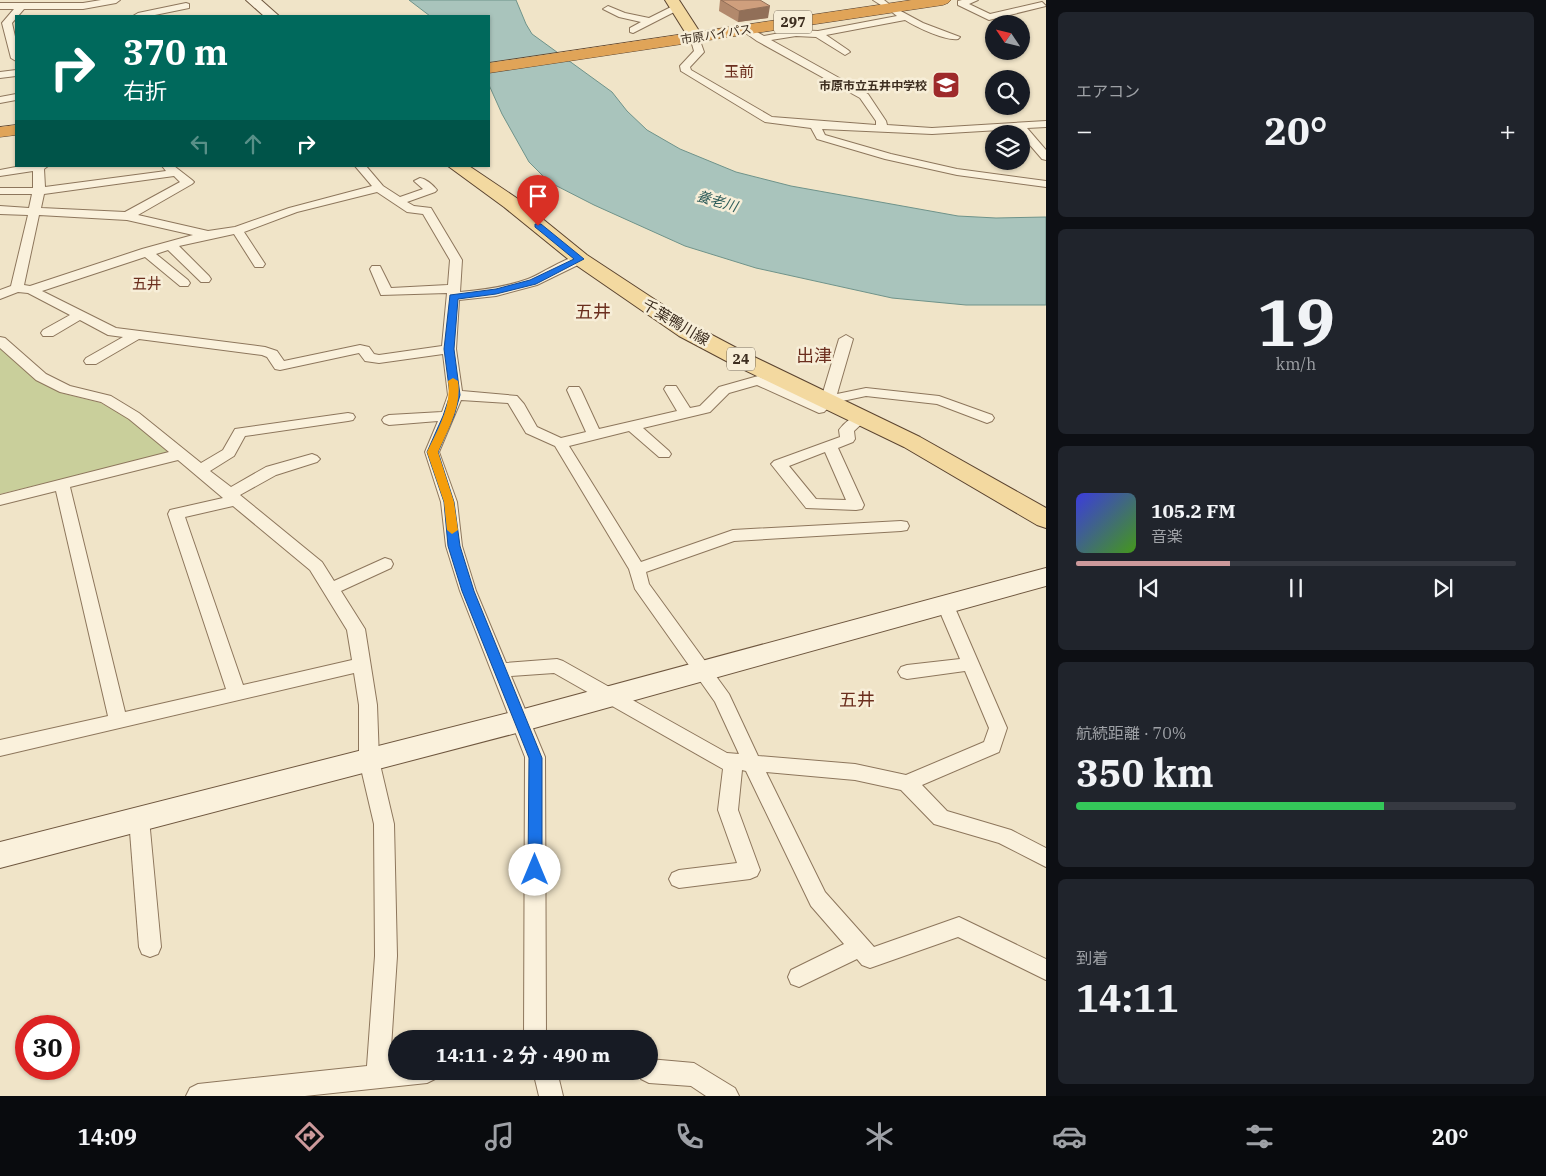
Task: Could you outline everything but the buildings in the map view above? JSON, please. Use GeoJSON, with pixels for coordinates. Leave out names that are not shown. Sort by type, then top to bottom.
{"type":"FeatureCollection","features":[{"type":"Feature","properties":{"kind":"highway","name":"市原バイパス"},"geometry":{"type":"LineString","coordinates":[[693,34],[911,0]]}},
{"type":"Feature","properties":{"kind":"highway","name":"市原バイパス"},"geometry":{"type":"LineString","coordinates":[[490,61],[638,38],[745,29],[884,4],[943,0]]}},
{"type":"Feature","properties":{"kind":"highway","name":"市原バイパス"},"geometry":{"type":"LineString","coordinates":[[490,68],[638,38]]}},
{"type":"Feature","properties":{"kind":"highway"},"geometry":{"type":"LineString","coordinates":[[0,132],[15,130]]}},
{"type":"Feature","properties":{"kind":"highway"},"geometry":{"type":"LineString","coordinates":[[0,138],[15,136]]}},
{"type":"Feature","properties":{"kind":"main road"},"geometry":{"type":"LineString","coordinates":[[674,4],[683,15],[693,34]]}},
{"type":"Feature","properties":{"kind":"main road","name":"千葉鴨川線"},"geometry":{"type":"LineString","coordinates":[[458,167],[511,203],[580,259],[687,331],[738,358],[912,442],[1046,519]]}},
{"type":"Feature","properties":{"kind":"street"},"geometry":{"type":"LineString","coordinates":[[0,6],[83,6],[116,0]]}},
{"type":"Feature","properties":{"kind":"street"},"geometry":{"type":"LineString","coordinates":[[253,0],[271,15]]}},
{"type":"Feature","properties":{"kind":"street"},"geometry":{"type":"LineString","coordinates":[[974,0],[961,3],[990,17],[1042,4]]}},
{"type":"Feature","properties":{"kind":"street"},"geometry":{"type":"LineString","coordinates":[[155,15],[183,2],[193,15]]}},
{"type":"Feature","properties":{"kind":"street"},"geometry":{"type":"LineString","coordinates":[[638,38],[650,21],[674,4]]}},
{"type":"Feature","properties":{"kind":"street"},"geometry":{"type":"LineString","coordinates":[[884,4],[920,25],[955,37]]}},
{"type":"Feature","properties":{"kind":"street"},"geometry":{"type":"LineString","coordinates":[[15,52],[7,23],[21,6]]}},
{"type":"Feature","properties":{"kind":"street"},"geometry":{"type":"LineString","coordinates":[[608,10],[650,21]]}},
{"type":"Feature","properties":{"kind":"street"},"geometry":{"type":"LineString","coordinates":[[760,39],[796,33],[818,34],[906,17]]}},
{"type":"Feature","properties":{"kind":"street"},"geometry":{"type":"LineString","coordinates":[[745,29],[864,96],[881,121],[882,128]]}},
{"type":"Feature","properties":{"kind":"street"},"geometry":{"type":"LineString","coordinates":[[693,34],[699,52],[685,66],[686,71],[769,120],[815,125],[932,132],[985,128]]}},
{"type":"Feature","properties":{"kind":"street"},"geometry":{"type":"LineString","coordinates":[[818,34],[845,52]]}},
{"type":"Feature","properties":{"kind":"street"},"geometry":{"type":"LineString","coordinates":[[0,75],[15,73]]}},
{"type":"Feature","properties":{"kind":"street"},"geometry":{"type":"LineString","coordinates":[[0,100],[15,97]]}},
{"type":"Feature","properties":{"kind":"street"},"geometry":{"type":"LineString","coordinates":[[1030,125],[1046,124]]}},
{"type":"Feature","properties":{"kind":"street"},"geometry":{"type":"LineString","coordinates":[[815,125],[821,137],[889,157],[957,172],[1046,184]]}},
{"type":"Feature","properties":{"kind":"street"},"geometry":{"type":"LineString","coordinates":[[1030,139],[1046,157]]}},
{"type":"Feature","properties":{"kind":"street"},"geometry":{"type":"LineString","coordinates":[[0,173],[40,167],[39,191],[17,288]]}},
{"type":"Feature","properties":{"kind":"street"},"geometry":{"type":"LineString","coordinates":[[361,167],[379,188],[411,210],[427,210],[456,260],[449,349],[455,395],[432,452],[449,502],[457,555],[468,591],[535,758],[535,1030]]}},
{"type":"Feature","properties":{"kind":"street"},"geometry":{"type":"LineString","coordinates":[[0,191],[39,191],[170,170],[188,182],[127,216]]}},
{"type":"Feature","properties":{"kind":"street"},"geometry":{"type":"LineString","coordinates":[[399,201],[431,190],[420,182]]}},
{"type":"Feature","properties":{"kind":"street"},"geometry":{"type":"LineString","coordinates":[[31,290],[146,252],[207,235],[237,230],[293,210],[379,188]]}},
{"type":"Feature","properties":{"kind":"street"},"geometry":{"type":"LineString","coordinates":[[0,210],[127,216],[207,235]]}},
{"type":"Feature","properties":{"kind":"street"},"geometry":{"type":"LineString","coordinates":[[237,230],[259,264]]}},
{"type":"Feature","properties":{"kind":"street"},"geometry":{"type":"LineString","coordinates":[[170,245],[205,279]]}},
{"type":"Feature","properties":{"kind":"street"},"geometry":{"type":"LineString","coordinates":[[146,252],[184,282]]}},
{"type":"Feature","properties":{"kind":"street"},"geometry":{"type":"LineString","coordinates":[[376,269],[386,292],[496,292],[533,282],[580,259]]}},
{"type":"Feature","properties":{"kind":"street"},"geometry":{"type":"LineString","coordinates":[[0,295],[17,288],[31,290],[113,332],[265,351],[272,354],[280,366],[360,349],[364,350],[370,358],[379,359],[449,349]]}},
{"type":"Feature","properties":{"kind":"street"},"geometry":{"type":"LineString","coordinates":[[48,333],[79,315]]}},
{"type":"Feature","properties":{"kind":"street"},"geometry":{"type":"LineString","coordinates":[[91,361],[137,335]]}},
{"type":"Feature","properties":{"kind":"street"},"geometry":{"type":"LineString","coordinates":[[455,395],[512,399],[517,404],[530,430],[560,443],[705,409],[724,390],[758,380],[819,409],[828,400],[846,339]]}},
{"type":"Feature","properties":{"kind":"street"},"geometry":{"type":"LineString","coordinates":[[0,341],[41,377],[65,389],[106,399],[134,416],[181,454],[316,566],[356,629],[368,704],[369,760],[384,831],[386,956],[378,1076]]}},
{"type":"Feature","properties":{"kind":"street"},"geometry":{"type":"LineString","coordinates":[[574,390],[595,436]]}},
{"type":"Feature","properties":{"kind":"street"},"geometry":{"type":"LineString","coordinates":[[671,390],[686,414]]}},
{"type":"Feature","properties":{"kind":"street"},"geometry":{"type":"LineString","coordinates":[[828,400],[866,392],[939,400],[988,418]]}},
{"type":"Feature","properties":{"kind":"street"},"geometry":{"type":"LineString","coordinates":[[389,420],[448,416]]}},
{"type":"Feature","properties":{"kind":"street"},"geometry":{"type":"LineString","coordinates":[[200,470],[229,453],[240,432],[348,417]]}},
{"type":"Feature","properties":{"kind":"street"},"geometry":{"type":"LineString","coordinates":[[830,446],[856,504],[812,504],[779,464],[848,439],[846,430],[862,417]]}},
{"type":"Feature","properties":{"kind":"street"},"geometry":{"type":"LineString","coordinates":[[633,427],[664,454]]}},
{"type":"Feature","properties":{"kind":"street"},"geometry":{"type":"LineString","coordinates":[[560,443],[636,569],[641,585],[723,699],[742,762],[818,898],[870,958],[959,926],[1046,970]]}},
{"type":"Feature","properties":{"kind":"street"},"geometry":{"type":"LineString","coordinates":[[0,500],[181,454]]}},
{"type":"Feature","properties":{"kind":"street"},"geometry":{"type":"LineString","coordinates":[[236,692],[176,514],[232,497],[271,471],[312,459]]}},
{"type":"Feature","properties":{"kind":"street"},"geometry":{"type":"LineString","coordinates":[[62,485],[118,719]]}},
{"type":"Feature","properties":{"kind":"street"},"geometry":{"type":"LineString","coordinates":[[636,569],[733,536],[901,526]]}},
{"type":"Feature","properties":{"kind":"street"},"geometry":{"type":"LineString","coordinates":[[331,589],[385,564]]}},
{"type":"Feature","properties":{"kind":"street"},"geometry":{"type":"LineString","coordinates":[[0,855],[520,721],[1046,576]]}},
{"type":"Feature","properties":{"kind":"street"},"geometry":{"type":"LineString","coordinates":[[908,784],[992,747],[998,728],[946,605]]}},
{"type":"Feature","properties":{"kind":"street"},"geometry":{"type":"LineString","coordinates":[[0,748],[118,719],[363,664]]}},
{"type":"Feature","properties":{"kind":"street"},"geometry":{"type":"LineString","coordinates":[[907,672],[970,664]]}},
{"type":"Feature","properties":{"kind":"street"},"geometry":{"type":"LineString","coordinates":[[499,670],[557,666],[724,760],[855,772],[908,784],[941,818],[1004,836],[1046,858]]}},
{"type":"Feature","properties":{"kind":"street"},"geometry":{"type":"LineString","coordinates":[[679,879],[750,870],[728,810],[742,762]]}},
{"type":"Feature","properties":{"kind":"street"},"geometry":{"type":"LineString","coordinates":[[139,819],[150,947]]}},
{"type":"Feature","properties":{"kind":"street"},"geometry":{"type":"LineString","coordinates":[[799,977],[861,947]]}},
{"type":"Feature","properties":{"kind":"street"},"geometry":{"type":"LineString","coordinates":[[658,1072],[694,1075],[727,1096]]}},
{"type":"Feature","properties":{"kind":"street"},"geometry":{"type":"LineString","coordinates":[[198,1096],[273,1091],[388,1075]]}},
{"type":"Feature","properties":{"kind":"street"},"geometry":{"type":"LineString","coordinates":[[548,1080],[551,1096]]}},
{"type":"Feature","properties":{"kind":"green space"},"geometry":{"type":"Polygon","coordinates":[[[0,348],[35,379],[61,393],[101,403],[127,417],[167,451],[164,454],[0,494],[0,348]]]}},
{"type":"Feature","properties":{"kind":"water","name":"養老川"},"geometry":{"type":"Polygon","coordinates":[[[409,0],[516,0],[532,34],[612,92],[627,111],[647,130],[680,149],[736,172],[791,186],[958,216],[996,218],[1046,217],[1046,305],[966,305],[892,298],[756,268],[685,246],[594,205],[549,182],[529,162],[502,114],[490,87],[490,15],[429,15],[409,0]]]}},
{"type":"Feature","properties":{"kind":"slow traffic"},"geometry":{"type":"LineString","coordinates":[[452,530],[449,502],[432,452],[455,395],[453,381]]}},
{"type":"Feature","properties":{"kind":"place","name":"市原市立五井中学校"},"geometry":{"type":"Point","coordinates":[946,85]}},
{"type":"Feature","properties":{"kind":"district","name":"玉前"},"geometry":{"type":"Point","coordinates":[739,71]}},
{"type":"Feature","properties":{"kind":"district","name":"五井"},"geometry":{"type":"Point","coordinates":[147,283]}},
{"type":"Feature","properties":{"kind":"district","name":"五井"},"geometry":{"type":"Point","coordinates":[593,311]}},
{"type":"Feature","properties":{"kind":"district","name":"出津"},"geometry":{"type":"Point","coordinates":[814,355]}},
{"type":"Feature","properties":{"kind":"district","name":"五井"},"geometry":{"type":"Point","coordinates":[857,699]}},
{"type":"Feature","properties":{"kind":"route"},"geometry":{"type":"LineString","coordinates":[[535,870],[535,758],[468,591],[454,546],[449,502],[432,452],[455,395],[449,349],[453,297],[496,292],[533,282],[580,259],[538,226]]}}]}
